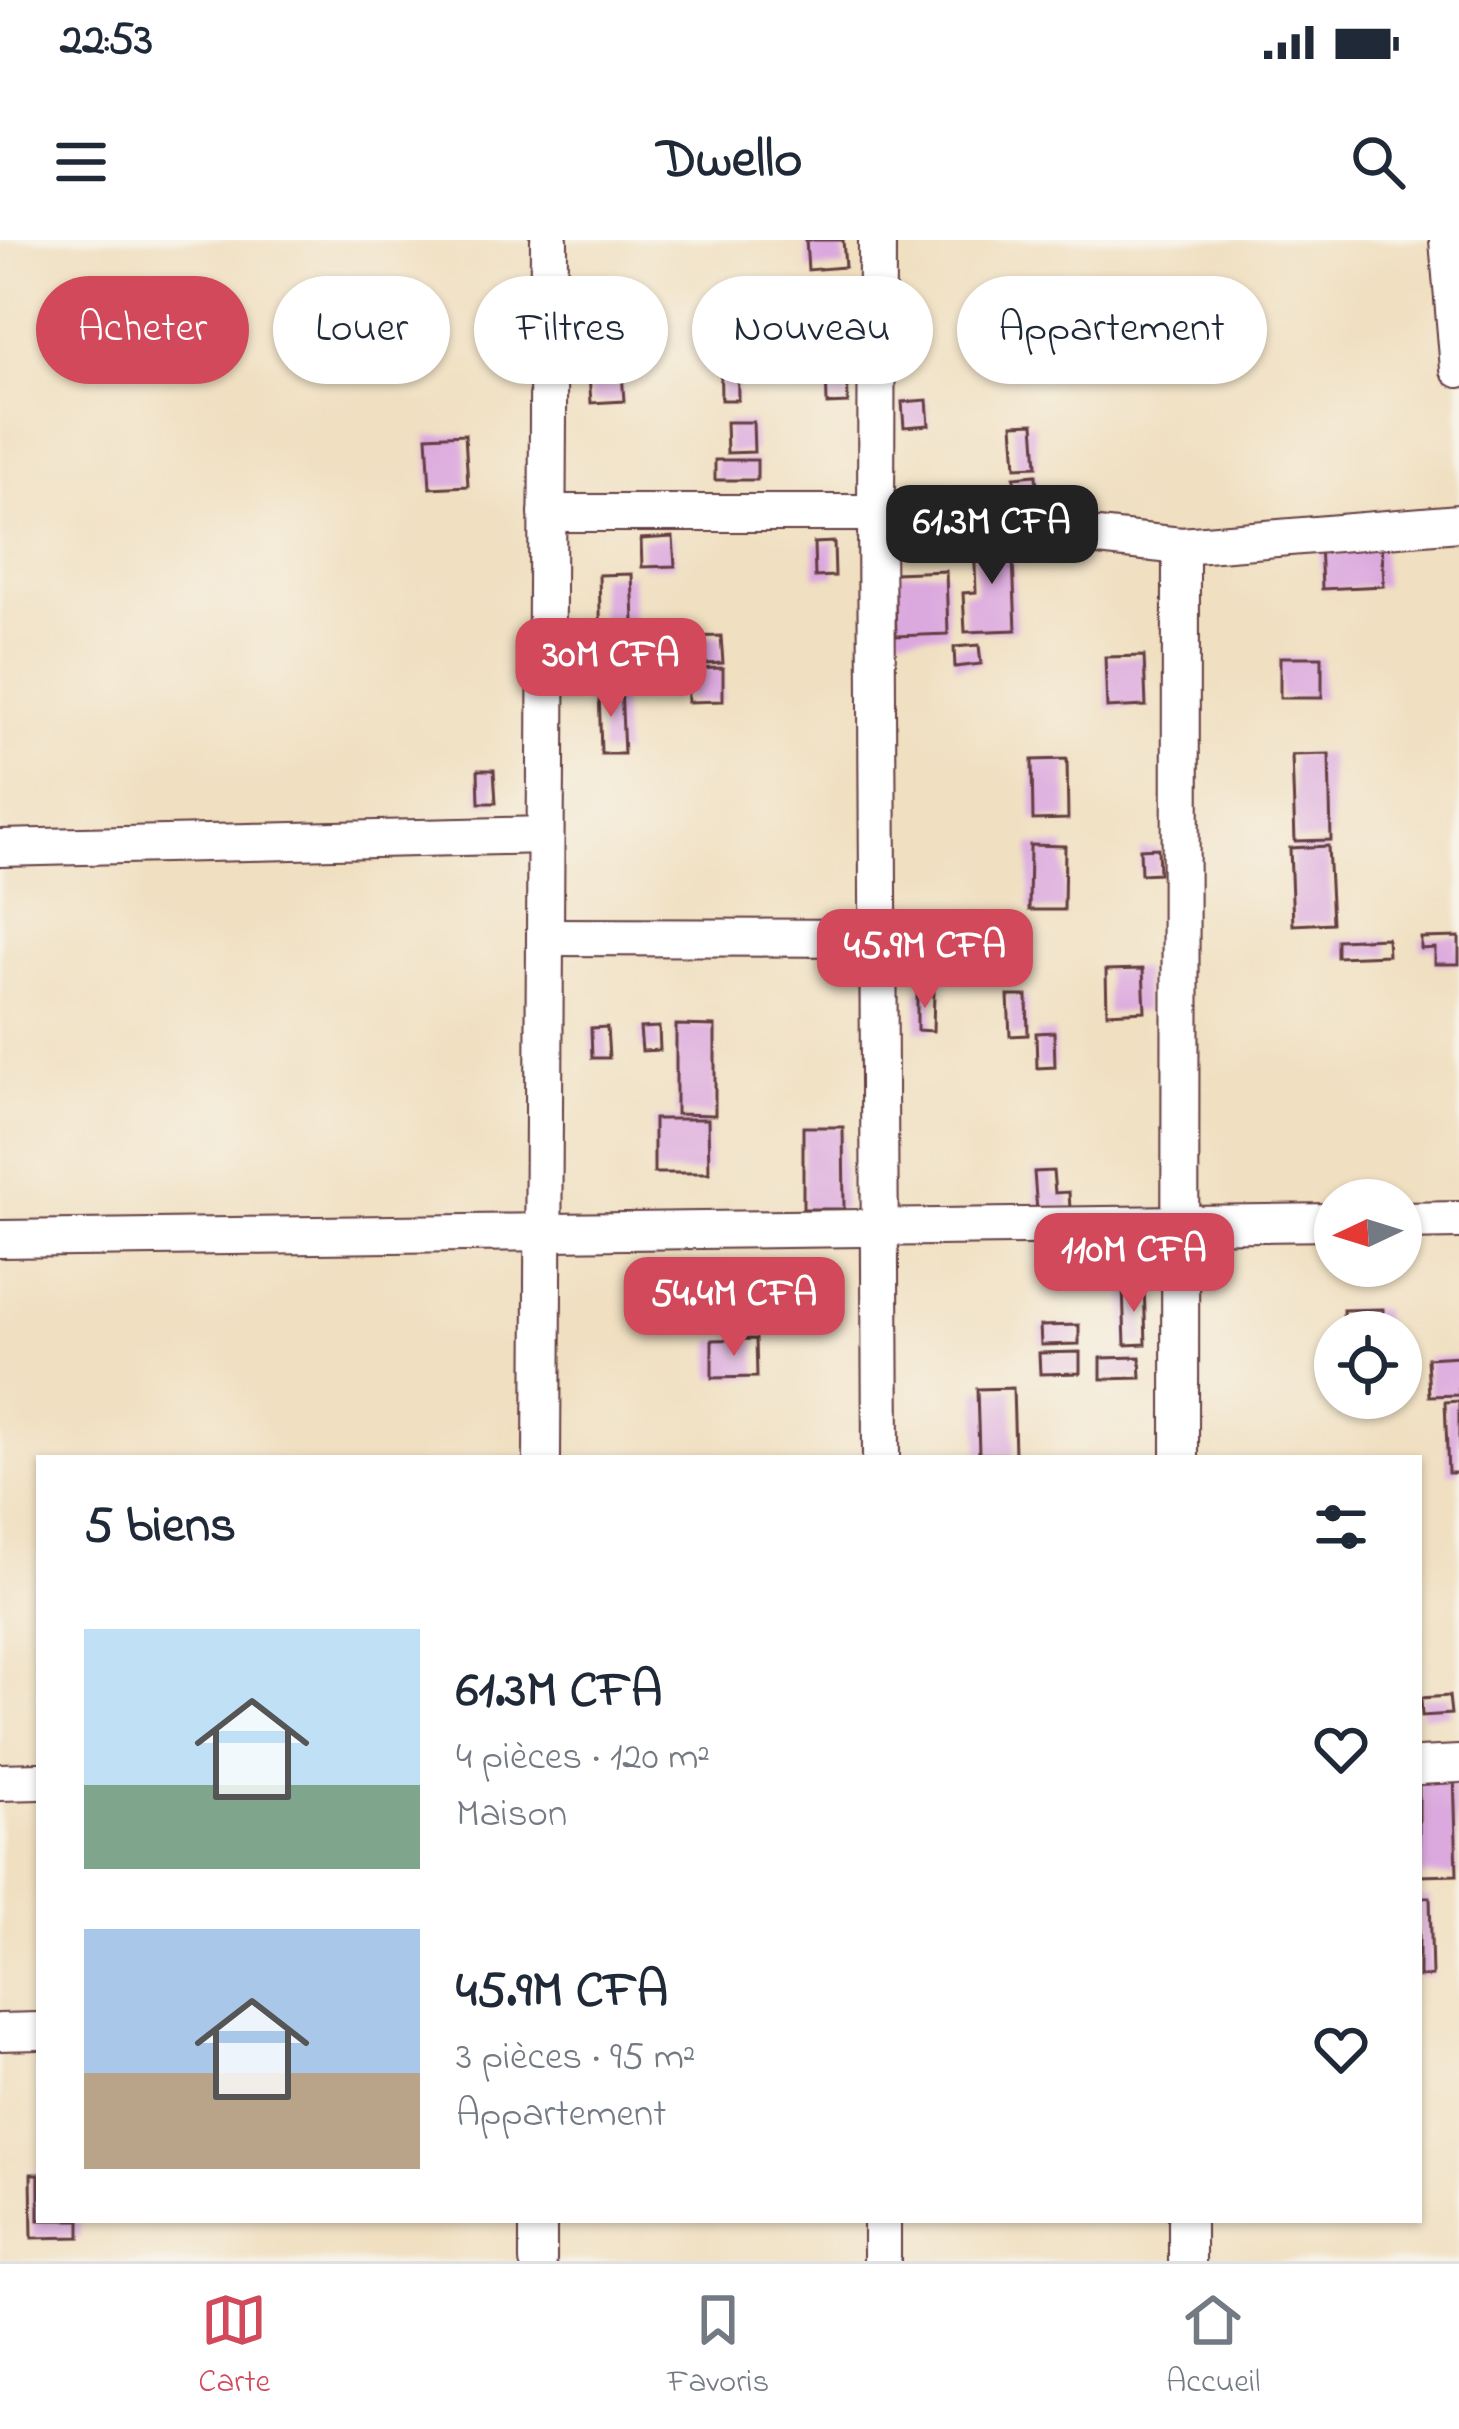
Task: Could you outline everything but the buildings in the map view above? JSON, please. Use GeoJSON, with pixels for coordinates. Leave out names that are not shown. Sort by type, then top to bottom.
{"type":"FeatureCollection","features":[{"type":"Feature","properties":{"kind":"street"},"geometry":{"type":"LineString","coordinates":[[542,1455],[549,240]]}},
{"type":"Feature","properties":{"kind":"street"},"geometry":{"type":"LineString","coordinates":[[878,240],[880,1455]]}},
{"type":"Feature","properties":{"kind":"street"},"geometry":{"type":"LineString","coordinates":[[1448,240],[1459,368]]}},
{"type":"Feature","properties":{"kind":"street"},"geometry":{"type":"LineString","coordinates":[[547,513],[876,513],[1180,546],[1459,523]]}},
{"type":"Feature","properties":{"kind":"street"},"geometry":{"type":"LineString","coordinates":[[1180,546],[1180,1455]]}},
{"type":"Feature","properties":{"kind":"street"},"geometry":{"type":"LineString","coordinates":[[0,848],[545,835]]}},
{"type":"Feature","properties":{"kind":"street"},"geometry":{"type":"LineString","coordinates":[[545,938],[879,938]]}},
{"type":"Feature","properties":{"kind":"street"},"geometry":{"type":"LineString","coordinates":[[1422,1221],[1459,1220]]}},
{"type":"Feature","properties":{"kind":"street"},"geometry":{"type":"LineString","coordinates":[[0,1239],[1314,1222]]}},
{"type":"Feature","properties":{"kind":"street"},"geometry":{"type":"LineString","coordinates":[[1422,1766],[1459,1764]]}},
{"type":"Feature","properties":{"kind":"street"},"geometry":{"type":"LineString","coordinates":[[0,1782],[36,1781]]}},
{"type":"Feature","properties":{"kind":"street"},"geometry":{"type":"LineString","coordinates":[[0,2032],[36,2031]]}},
{"type":"Feature","properties":{"kind":"street"},"geometry":{"type":"LineString","coordinates":[[538,2223],[538,2261]]}},
{"type":"Feature","properties":{"kind":"street"},"geometry":{"type":"LineString","coordinates":[[882,2223],[882,2261]]}},
{"type":"Feature","properties":{"kind":"street"},"geometry":{"type":"LineString","coordinates":[[1187,2223],[1187,2261]]}}]}
